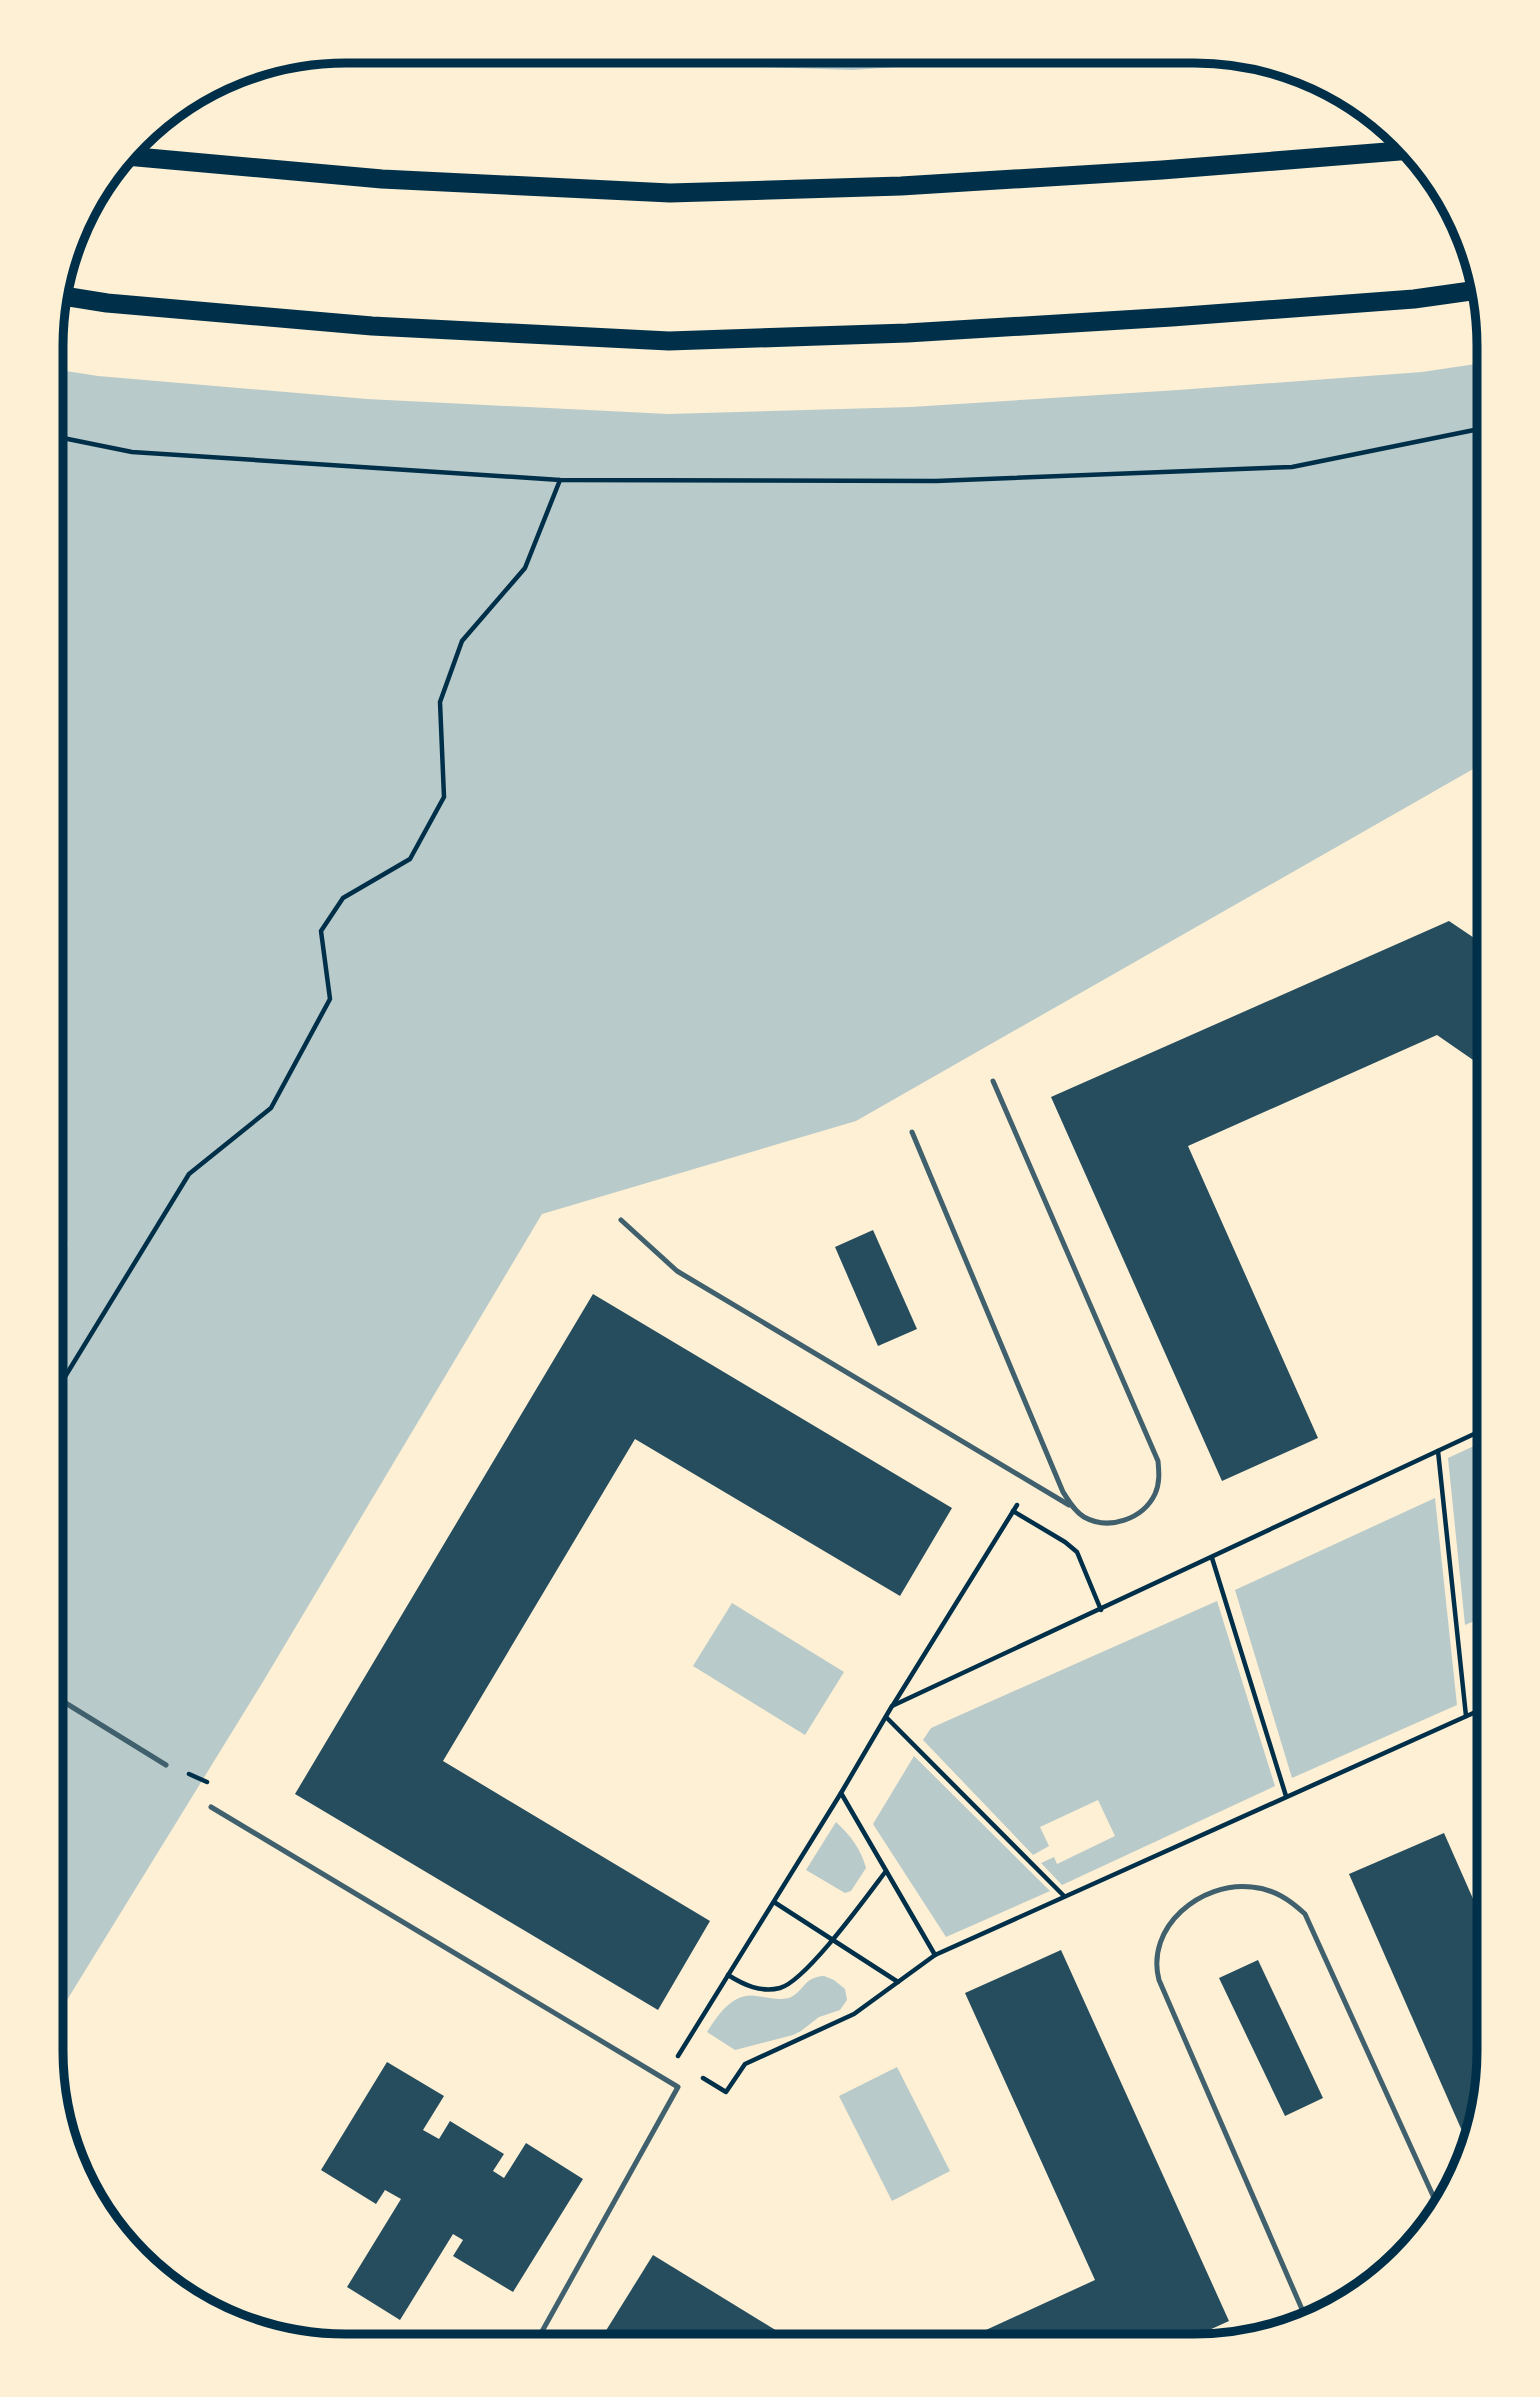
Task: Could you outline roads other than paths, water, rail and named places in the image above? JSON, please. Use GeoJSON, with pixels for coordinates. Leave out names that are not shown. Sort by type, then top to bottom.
{"type":"FeatureCollection","features":[{"type":"Feature","properties":{"kind":"highway"},"geometry":{"type":"LineString","coordinates":[[135,157],[382,179],[670,193],[901,186],[1162,170],[1399,151]]}},
{"type":"Feature","properties":{"kind":"highway"},"geometry":{"type":"LineString","coordinates":[[67,297],[107,303],[372,326],[668,341],[908,333],[1172,317],[1414,299],[1472,291]]}},
{"type":"Feature","properties":{"kind":"lane"},"geometry":{"type":"LineString","coordinates":[[621,1220],[677,1271],[1072,1506],[1084,1517],[1100,1523],[1117,1523],[1146,1508],[1155,1494],[1159,1478],[1158,1461],[993,1081]]}},
{"type":"Feature","properties":{"kind":"lane"},"geometry":{"type":"LineString","coordinates":[[912,1132],[1063,1492],[1072,1506]]}},
{"type":"Feature","properties":{"kind":"lane"},"geometry":{"type":"LineString","coordinates":[[63,1701],[166,1765]]}},
{"type":"Feature","properties":{"kind":"lane"},"geometry":{"type":"LineString","coordinates":[[211,1807],[678,2087],[541,2334]]}},
{"type":"Feature","properties":{"kind":"lane"},"geometry":{"type":"LineString","coordinates":[[1303,2312],[1159,1980],[1156,1968],[1159,1944],[1178,1914],[1194,1901],[1213,1893],[1250,1886],[1278,1894],[1305,1914],[1435,2199]]}}]}
